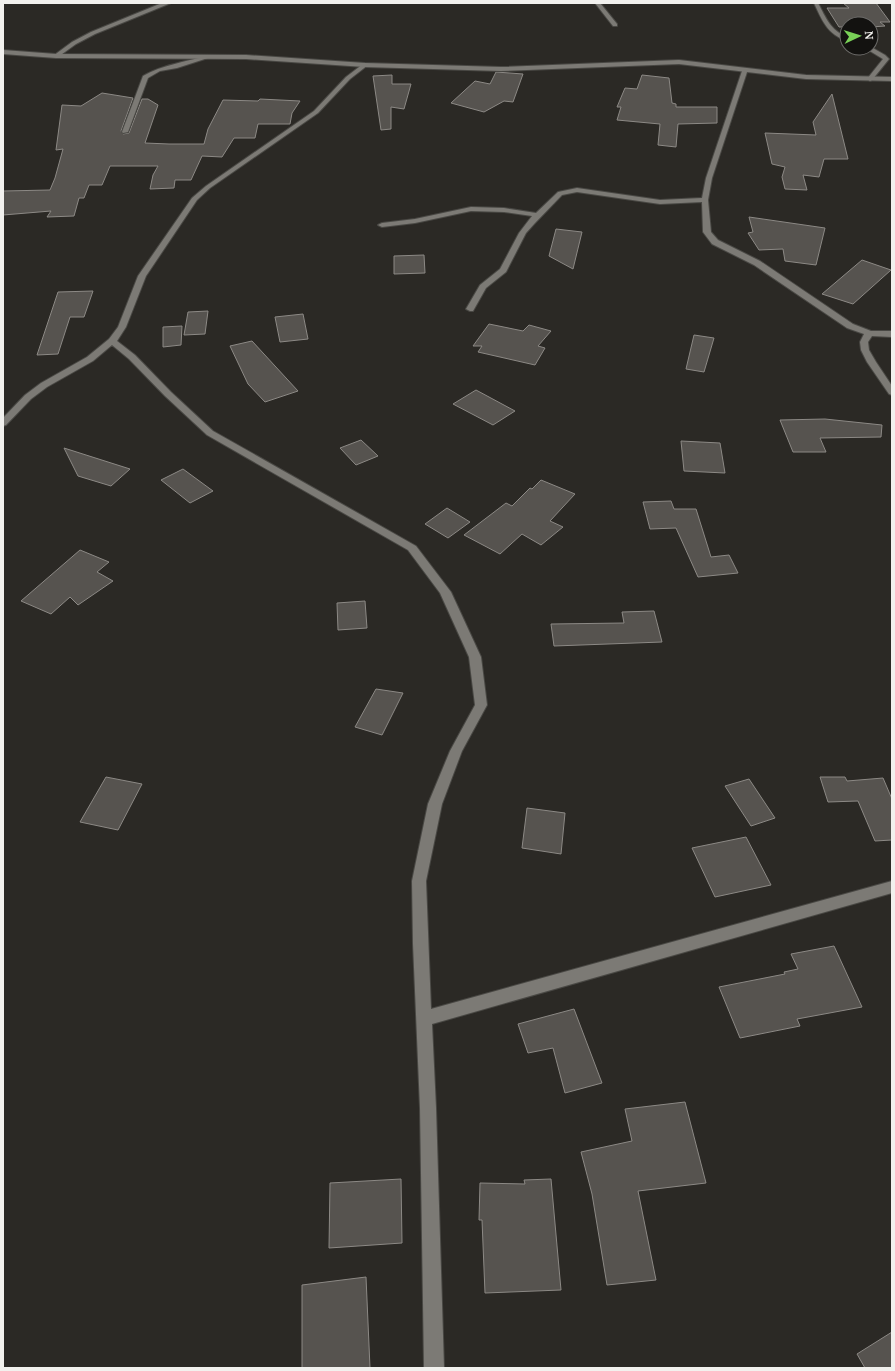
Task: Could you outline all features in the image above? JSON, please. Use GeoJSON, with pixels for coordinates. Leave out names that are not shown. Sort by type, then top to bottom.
{"type":"FeatureCollection","features":[{"type":"Feature","properties":{"kind":"street"},"geometry":{"type":"LineString","coordinates":[[56,56],[65,48],[105,28],[154,7],[169,3]]}},
{"type":"Feature","properties":{"kind":"street"},"geometry":{"type":"LineString","coordinates":[[597,3],[615,25]]}},
{"type":"Feature","properties":{"kind":"street"},"geometry":{"type":"LineString","coordinates":[[816,3],[827,27],[832,32],[839,35]]}},
{"type":"Feature","properties":{"kind":"street"},"geometry":{"type":"LineString","coordinates":[[3,52],[56,56],[289,59],[365,65],[501,69],[678,62],[806,77],[892,79]]}},
{"type":"Feature","properties":{"kind":"street"},"geometry":{"type":"LineString","coordinates":[[870,79],[886,59],[879,54]]}},
{"type":"Feature","properties":{"kind":"street"},"geometry":{"type":"LineString","coordinates":[[125,132],[145,77],[158,70],[175,67],[208,57]]}},
{"type":"Feature","properties":{"kind":"street"},"geometry":{"type":"LineString","coordinates":[[3,422],[28,397],[44,385],[90,359],[112,341],[122,327],[142,276],[194,199],[208,186],[316,112],[348,78],[365,65]]}},
{"type":"Feature","properties":{"kind":"street"},"geometry":{"type":"LineString","coordinates":[[745,69],[709,178],[705,200],[707,232],[715,242],[756,263],[850,326],[870,333],[892,334]]}},
{"type":"Feature","properties":{"kind":"street"},"geometry":{"type":"LineString","coordinates":[[470,309],[483,287],[503,270],[523,233],[537,215],[560,193],[577,190],[660,202],[705,200]]}},
{"type":"Feature","properties":{"kind":"street"},"geometry":{"type":"LineString","coordinates":[[382,225],[415,221],[471,209],[504,210],[537,215]]}},
{"type":"Feature","properties":{"kind":"street"},"geometry":{"type":"LineString","coordinates":[[870,333],[865,338],[864,344],[869,357],[892,392]]}},
{"type":"Feature","properties":{"kind":"street"},"geometry":{"type":"LineString","coordinates":[[112,341],[132,357],[168,394],[210,433],[412,548],[445,592],[475,657],[481,705],[456,751],[435,804],[419,882],[420,944],[428,1108],[434,1368]]}},
{"type":"Feature","properties":{"kind":"street"},"geometry":{"type":"LineString","coordinates":[[423,1019],[892,888]]}},
{"type":"Feature","properties":{"kind":"building"},"geometry":{"type":"Polygon","coordinates":[[[843,3],[876,3],[890,22],[880,22],[885,26],[879,26],[879,16],[839,16],[839,27],[827,8],[849,8],[843,3]]]}},
{"type":"Feature","properties":{"kind":"building"},"geometry":{"type":"Polygon","coordinates":[[[496,72],[523,74],[513,102],[504,101],[484,112],[451,103],[475,81],[490,84],[496,72]]]}},
{"type":"Feature","properties":{"kind":"building"},"geometry":{"type":"Polygon","coordinates":[[[392,75],[392,84],[411,84],[404,109],[391,107],[391,129],[381,130],[373,76],[392,75]]]}},
{"type":"Feature","properties":{"kind":"building"},"geometry":{"type":"Polygon","coordinates":[[[642,75],[669,78],[672,103],[676,104],[676,107],[717,107],[717,123],[678,124],[676,147],[658,145],[660,124],[617,120],[621,107],[617,107],[625,88],[637,89],[642,75]]]}},
{"type":"Feature","properties":{"kind":"building"},"geometry":{"type":"Polygon","coordinates":[[[102,93],[133,98],[121,131],[123,134],[129,133],[142,99],[148,99],[158,105],[145,143],[169,144],[204,144],[208,129],[223,100],[258,101],[260,99],[300,101],[292,113],[290,124],[258,124],[255,138],[234,138],[222,157],[202,156],[191,180],[175,180],[174,188],[150,189],[153,175],[158,166],[110,166],[102,185],[89,185],[84,198],[79,198],[74,216],[47,217],[51,211],[3,215],[3,191],[50,190],[63,149],[56,150],[62,105],[81,106],[102,93]]]}},
{"type":"Feature","properties":{"kind":"building"},"geometry":{"type":"Polygon","coordinates":[[[832,94],[848,159],[824,159],[819,177],[803,175],[807,190],[785,189],[782,177],[785,167],[772,164],[765,133],[816,135],[813,122],[832,94]]]}},
{"type":"Feature","properties":{"kind":"building"},"geometry":{"type":"Polygon","coordinates":[[[749,217],[825,228],[816,265],[785,261],[783,249],[759,250],[748,233],[753,232],[749,217]]]}},
{"type":"Feature","properties":{"kind":"building"},"geometry":{"type":"Polygon","coordinates":[[[556,229],[582,232],[573,269],[549,256],[556,229]]]}},
{"type":"Feature","properties":{"kind":"building"},"geometry":{"type":"Polygon","coordinates":[[[424,255],[425,273],[394,274],[394,256],[424,255]]]}},
{"type":"Feature","properties":{"kind":"building"},"geometry":{"type":"Polygon","coordinates":[[[862,260],[891,270],[853,304],[822,294],[862,260]]]}},
{"type":"Feature","properties":{"kind":"building"},"geometry":{"type":"Polygon","coordinates":[[[93,291],[84,317],[70,317],[58,354],[37,355],[58,292],[93,291]]]}},
{"type":"Feature","properties":{"kind":"building"},"geometry":{"type":"Polygon","coordinates":[[[208,311],[205,334],[184,335],[188,312],[208,311]]]}},
{"type":"Feature","properties":{"kind":"building"},"geometry":{"type":"Polygon","coordinates":[[[303,314],[308,339],[280,342],[275,317],[303,314]]]}},
{"type":"Feature","properties":{"kind":"building"},"geometry":{"type":"Polygon","coordinates":[[[489,324],[523,331],[529,325],[551,331],[538,346],[545,348],[535,365],[478,352],[482,346],[473,346],[489,324]]]}},
{"type":"Feature","properties":{"kind":"building"},"geometry":{"type":"Polygon","coordinates":[[[182,326],[181,345],[163,347],[163,327],[182,326]]]}},
{"type":"Feature","properties":{"kind":"building"},"geometry":{"type":"Polygon","coordinates":[[[694,335],[714,338],[704,372],[686,369],[694,335]]]}},
{"type":"Feature","properties":{"kind":"building"},"geometry":{"type":"Polygon","coordinates":[[[252,341],[298,391],[265,402],[248,384],[230,346],[252,341]]]}},
{"type":"Feature","properties":{"kind":"building"},"geometry":{"type":"Polygon","coordinates":[[[476,390],[515,411],[493,425],[453,404],[476,390]]]}},
{"type":"Feature","properties":{"kind":"building"},"geometry":{"type":"Polygon","coordinates":[[[825,419],[882,425],[881,437],[820,438],[826,452],[793,452],[780,420],[825,419]]]}},
{"type":"Feature","properties":{"kind":"building"},"geometry":{"type":"Polygon","coordinates":[[[361,440],[378,456],[356,465],[340,448],[361,440]]]}},
{"type":"Feature","properties":{"kind":"building"},"geometry":{"type":"Polygon","coordinates":[[[681,441],[720,443],[725,473],[684,471],[681,441]]]}},
{"type":"Feature","properties":{"kind":"building"},"geometry":{"type":"Polygon","coordinates":[[[64,448],[130,469],[111,486],[78,476],[64,448]]]}},
{"type":"Feature","properties":{"kind":"building"},"geometry":{"type":"Polygon","coordinates":[[[183,469],[213,491],[190,503],[161,480],[183,469]]]}},
{"type":"Feature","properties":{"kind":"building"},"geometry":{"type":"Polygon","coordinates":[[[541,480],[575,494],[550,521],[563,527],[541,545],[522,534],[500,554],[464,535],[506,503],[512,506],[530,488],[532,489],[541,480]]]}},
{"type":"Feature","properties":{"kind":"building"},"geometry":{"type":"Polygon","coordinates":[[[671,501],[674,509],[696,509],[711,557],[729,555],[738,573],[698,577],[676,528],[650,529],[643,502],[671,501]]]}},
{"type":"Feature","properties":{"kind":"building"},"geometry":{"type":"Polygon","coordinates":[[[447,508],[470,522],[448,538],[425,524],[447,508]]]}},
{"type":"Feature","properties":{"kind":"building"},"geometry":{"type":"Polygon","coordinates":[[[80,550],[109,562],[97,572],[113,581],[78,605],[70,597],[51,614],[21,601],[80,550]]]}},
{"type":"Feature","properties":{"kind":"building"},"geometry":{"type":"Polygon","coordinates":[[[365,601],[367,628],[338,630],[337,603],[365,601]]]}},
{"type":"Feature","properties":{"kind":"building"},"geometry":{"type":"Polygon","coordinates":[[[654,611],[662,642],[554,646],[551,624],[624,623],[622,612],[654,611]]]}},
{"type":"Feature","properties":{"kind":"building"},"geometry":{"type":"Polygon","coordinates":[[[376,689],[403,693],[382,735],[355,727],[376,689]]]}},
{"type":"Feature","properties":{"kind":"building"},"geometry":{"type":"Polygon","coordinates":[[[106,777],[142,784],[118,830],[80,822],[106,777]]]}},
{"type":"Feature","properties":{"kind":"building"},"geometry":{"type":"Polygon","coordinates":[[[820,777],[845,777],[847,781],[883,778],[892,799],[892,840],[875,841],[858,801],[828,802],[820,777]]]}},
{"type":"Feature","properties":{"kind":"building"},"geometry":{"type":"Polygon","coordinates":[[[749,779],[775,818],[751,826],[725,786],[749,779]]]}},
{"type":"Feature","properties":{"kind":"building"},"geometry":{"type":"Polygon","coordinates":[[[527,808],[565,813],[561,854],[522,848],[527,808]]]}},
{"type":"Feature","properties":{"kind":"building"},"geometry":{"type":"Polygon","coordinates":[[[746,837],[771,885],[715,897],[692,848],[746,837]]]}},
{"type":"Feature","properties":{"kind":"building"},"geometry":{"type":"Polygon","coordinates":[[[834,946],[862,1007],[797,1019],[800,1026],[740,1038],[719,987],[785,974],[784,972],[798,969],[791,954],[834,946]]]}},
{"type":"Feature","properties":{"kind":"building"},"geometry":{"type":"Polygon","coordinates":[[[574,1009],[602,1083],[565,1093],[553,1048],[528,1053],[518,1024],[574,1009]]]}},
{"type":"Feature","properties":{"kind":"building"},"geometry":{"type":"Polygon","coordinates":[[[685,1102],[706,1183],[638,1191],[656,1280],[607,1285],[592,1194],[581,1152],[632,1141],[625,1109],[685,1102]]]}},
{"type":"Feature","properties":{"kind":"building"},"geometry":{"type":"Polygon","coordinates":[[[401,1179],[402,1243],[329,1248],[330,1183],[401,1179]]]}},
{"type":"Feature","properties":{"kind":"building"},"geometry":{"type":"Polygon","coordinates":[[[551,1179],[561,1290],[485,1293],[482,1220],[479,1220],[480,1183],[525,1184],[524,1180],[551,1179]]]}},
{"type":"Feature","properties":{"kind":"building"},"geometry":{"type":"Polygon","coordinates":[[[366,1277],[370,1368],[302,1368],[302,1285],[366,1277]]]}},
{"type":"Feature","properties":{"kind":"building"},"geometry":{"type":"Polygon","coordinates":[[[892,1332],[892,1368],[865,1368],[857,1354],[892,1332]]]}}]}
